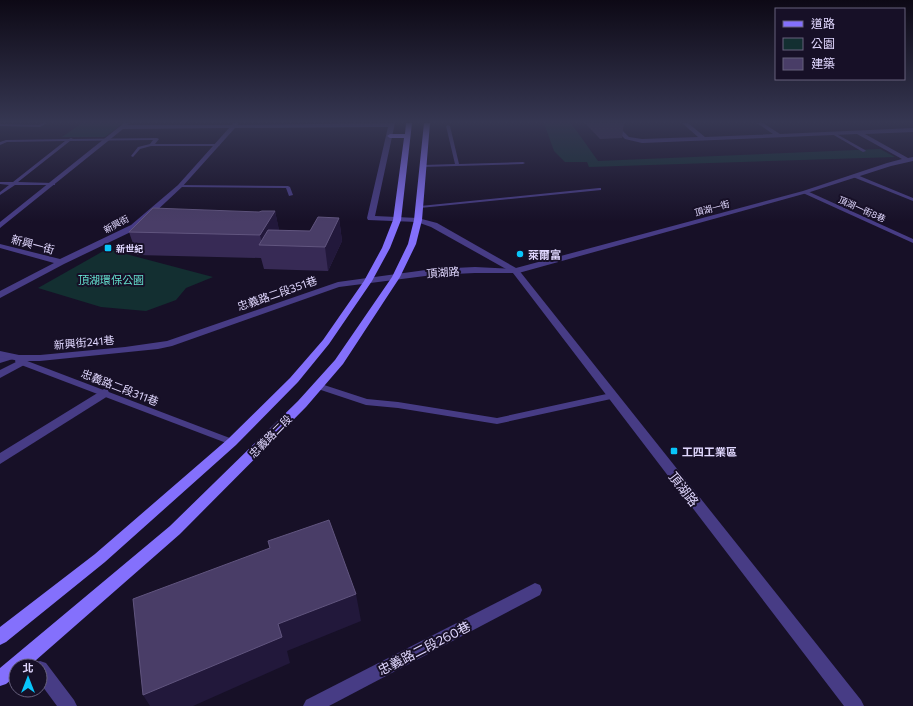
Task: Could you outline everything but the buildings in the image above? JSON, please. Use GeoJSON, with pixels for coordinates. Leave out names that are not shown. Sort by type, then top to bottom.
{"type":"FeatureCollection","features":[{"type":"Feature","properties":{"kind":"main road","name":"忠義路二段"},"geometry":{"type":"LineString","coordinates":[[0,637],[100,558],[232,442],[294,380],[326,342],[368,281],[386,248],[396,220],[404,156]]}},
{"type":"Feature","properties":{"kind":"main road","name":"忠義路二段"},"geometry":{"type":"LineString","coordinates":[[36,658],[175,530],[318,386],[339,362],[396,277],[412,244],[420,207],[424,156]]}},
{"type":"Feature","properties":{"kind":"street","name":"新興一街"},"geometry":{"type":"LineString","coordinates":[[0,226],[87,156]]}},
{"type":"Feature","properties":{"kind":"street","name":"新興街"},"geometry":{"type":"LineString","coordinates":[[0,295],[61,262],[138,227],[180,186],[208,156]]}},
{"type":"Feature","properties":{"kind":"street","name":"頂湖路"},"geometry":{"type":"LineString","coordinates":[[385,156],[371,218],[418,220],[434,225],[515,271],[611,396],[855,706]]}},
{"type":"Feature","properties":{"kind":"street","name":"頂湖一街"},"geometry":{"type":"LineString","coordinates":[[515,271],[805,192],[910,159]]}},
{"type":"Feature","properties":{"kind":"street","name":"新興一街"},"geometry":{"type":"LineString","coordinates":[[0,246],[61,262]]}},
{"type":"Feature","properties":{"kind":"street","name":"頂湖路"},"geometry":{"type":"LineString","coordinates":[[396,277],[434,272],[475,270],[515,271]]}},
{"type":"Feature","properties":{"kind":"street","name":"忠義路二段351巷"},"geometry":{"type":"LineString","coordinates":[[169,344],[338,285],[396,277]]}},
{"type":"Feature","properties":{"kind":"street","name":"新興街241巷"},"geometry":{"type":"LineString","coordinates":[[3,357],[34,358],[144,348],[169,344]]}},
{"type":"Feature","properties":{"kind":"street"},"geometry":{"type":"LineString","coordinates":[[0,374],[22,362]]}},
{"type":"Feature","properties":{"kind":"street"},"geometry":{"type":"LineString","coordinates":[[0,459],[104,393]]}},
{"type":"Feature","properties":{"kind":"street","name":"忠義路二段260巷"},"geometry":{"type":"LineString","coordinates":[[312,706],[535,590]]}},
{"type":"Feature","properties":{"kind":"street"},"geometry":{"type":"LineString","coordinates":[[48,680],[68,706]]}},
{"type":"Feature","properties":{"kind":"lane"},"geometry":{"type":"LineString","coordinates":[[0,194],[50,156]]}},
{"type":"Feature","properties":{"kind":"lane"},"geometry":{"type":"LineString","coordinates":[[455,156],[457,165]]}},
{"type":"Feature","properties":{"kind":"lane"},"geometry":{"type":"LineString","coordinates":[[423,166],[523,163]]}},
{"type":"Feature","properties":{"kind":"lane"},"geometry":{"type":"LineString","coordinates":[[855,176],[913,200]]}},
{"type":"Feature","properties":{"kind":"lane"},"geometry":{"type":"LineString","coordinates":[[0,183],[53,184]]}},
{"type":"Feature","properties":{"kind":"lane"},"geometry":{"type":"LineString","coordinates":[[180,186],[288,187],[291,195]]}},
{"type":"Feature","properties":{"kind":"lane"},"geometry":{"type":"LineString","coordinates":[[420,207],[599,189]]}},
{"type":"Feature","properties":{"kind":"lane","name":"頂湖一街8巷"},"geometry":{"type":"LineString","coordinates":[[805,192],[913,241]]}},
{"type":"Feature","properties":{"kind":"lane","name":"忠義路二段311巷"},"geometry":{"type":"LineString","coordinates":[[3,357],[22,362],[232,442]]}},
{"type":"Feature","properties":{"kind":"lane"},"geometry":{"type":"LineString","coordinates":[[318,386],[366,402],[398,405],[497,421],[611,396]]}},
{"type":"Feature","properties":{"kind":"green space"},"geometry":{"type":"Polygon","coordinates":[[[559,156],[594,156],[598,161],[717,156],[895,157],[589,167],[587,162],[565,162],[559,156]]]}},
{"type":"Feature","properties":{"kind":"green space","name":"頂湖環保公園"},"geometry":{"type":"Polygon","coordinates":[[[107,249],[213,277],[186,288],[176,300],[146,311],[101,307],[38,288],[107,249]]]}},
{"type":"Feature","properties":{"kind":"place","name":"新世紀"},"geometry":{"type":"Point","coordinates":[108,248]}},
{"type":"Feature","properties":{"kind":"place","name":"萊爾富"},"geometry":{"type":"Point","coordinates":[520,254]}},
{"type":"Feature","properties":{"kind":"place","name":"工四工業區"},"geometry":{"type":"Point","coordinates":[674,451]}}]}
